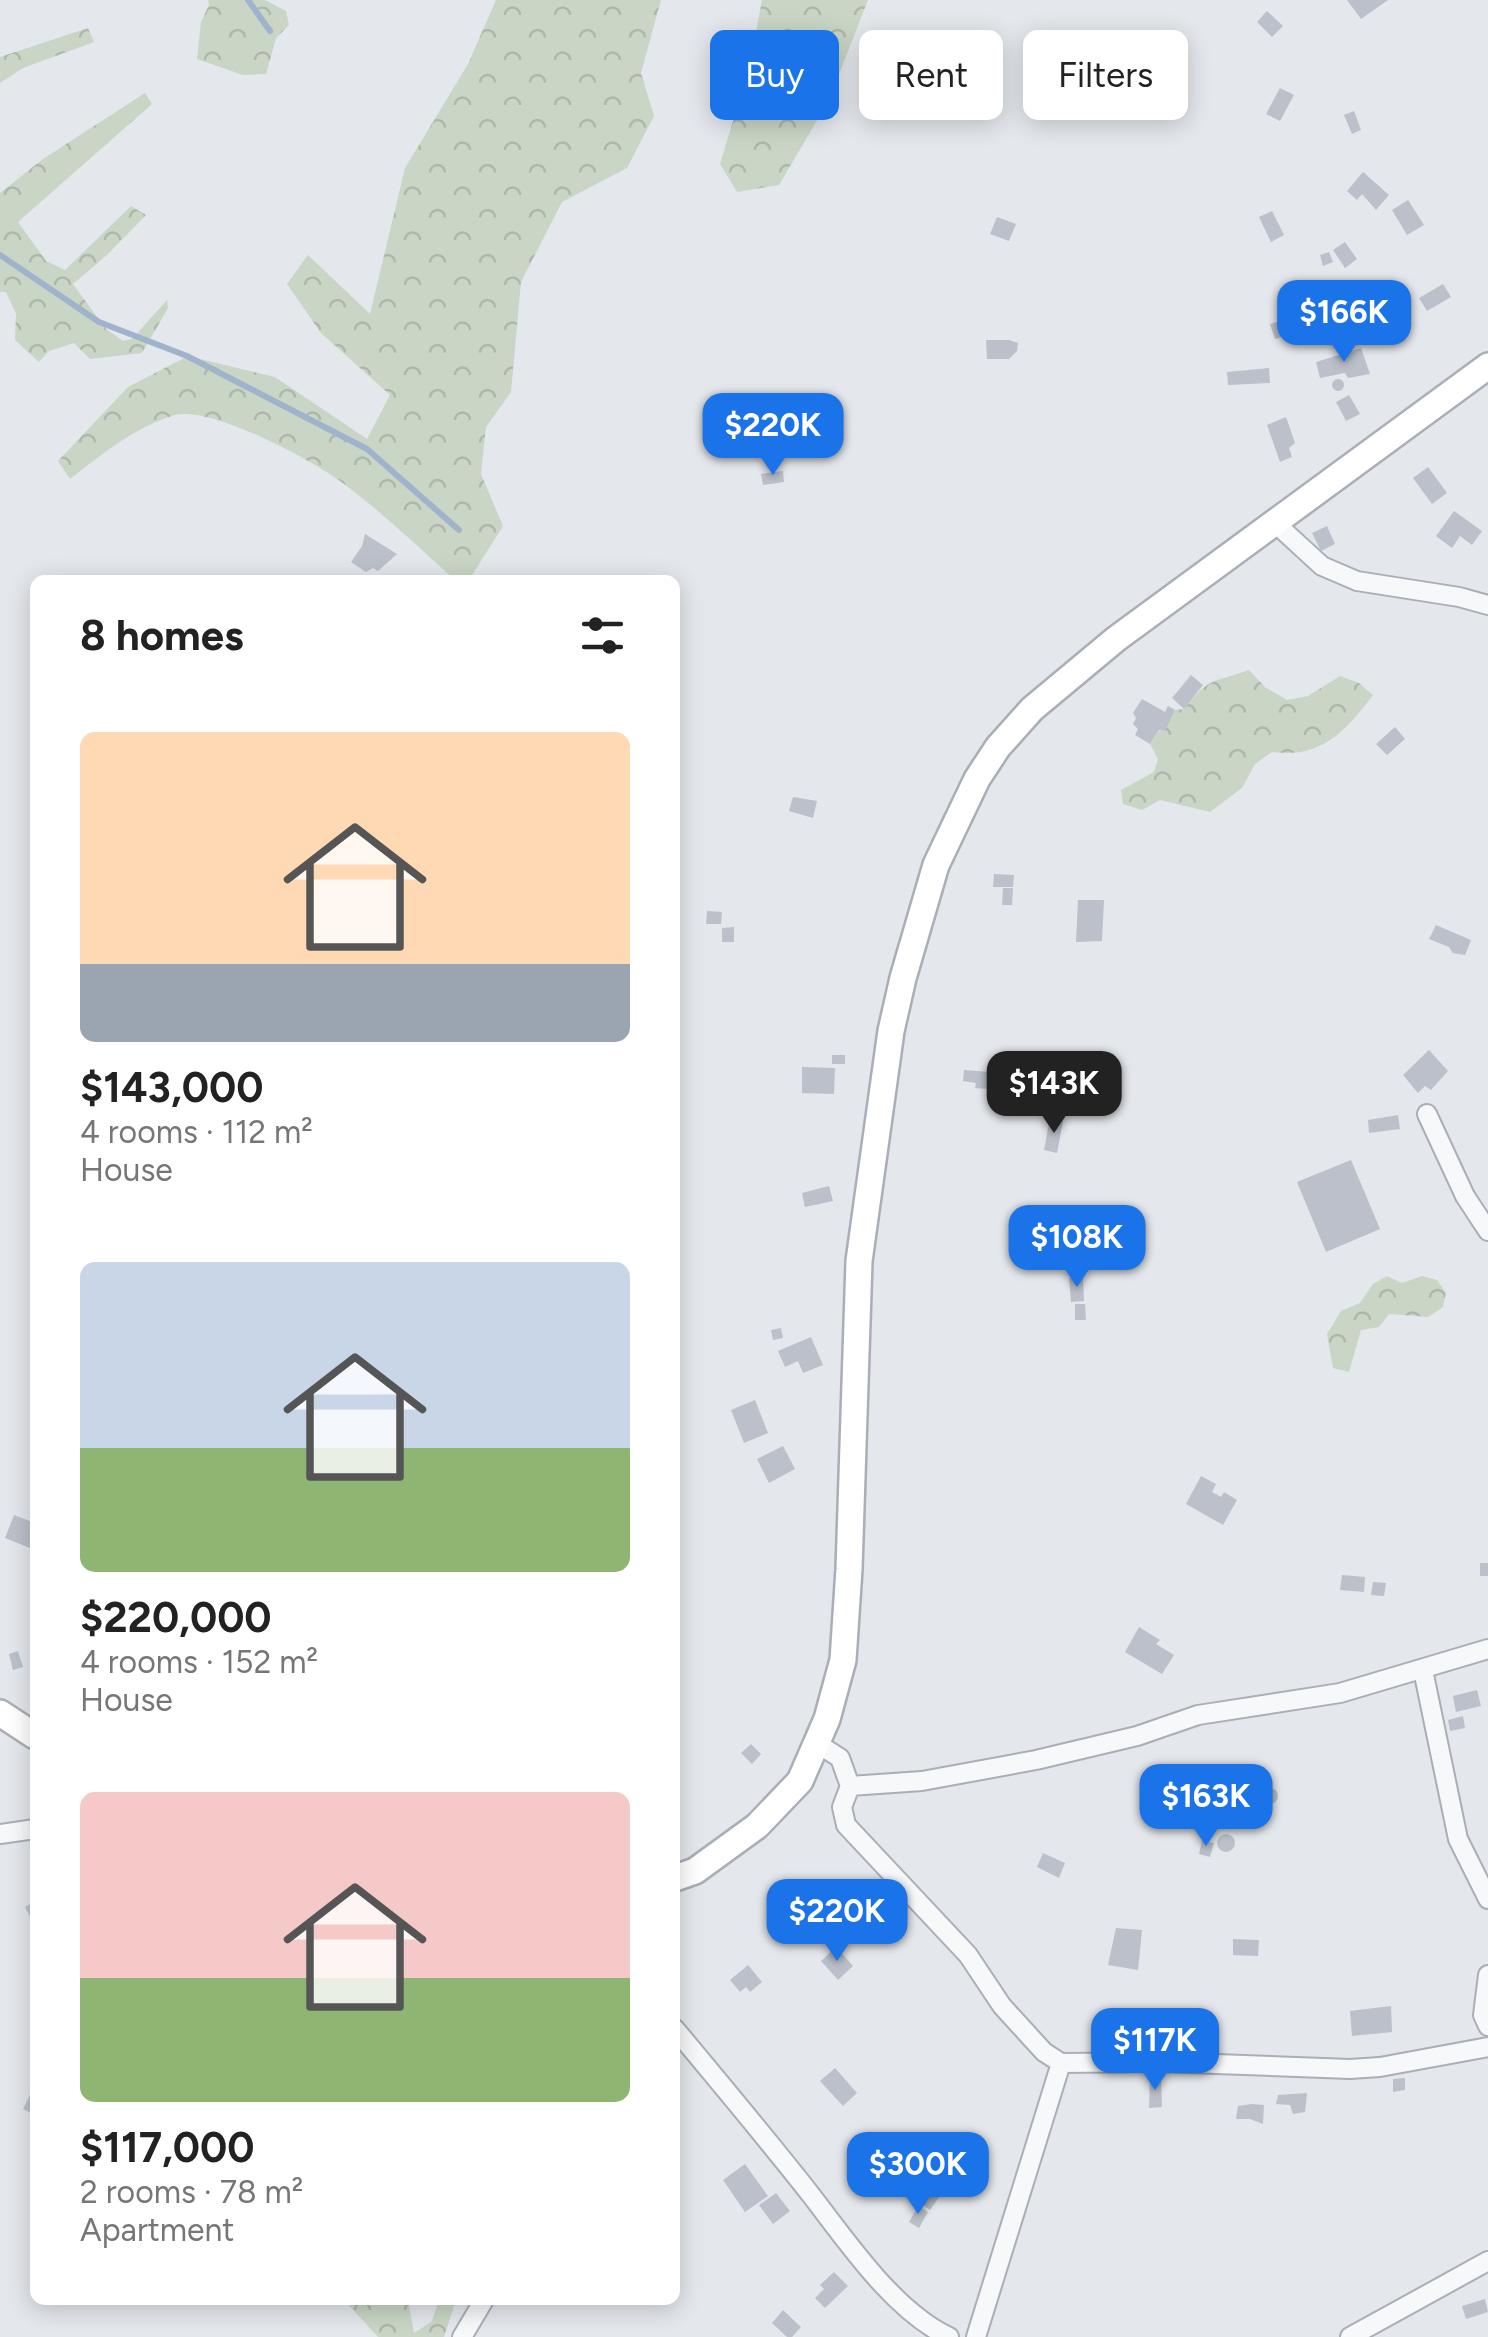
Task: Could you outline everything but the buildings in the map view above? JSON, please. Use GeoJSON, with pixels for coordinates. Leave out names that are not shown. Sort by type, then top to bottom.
{"type":"FeatureCollection","features":[{"type":"Feature","properties":{"kind":"main road"},"geometry":{"type":"LineString","coordinates":[[680,1876],[695,1871],[757,1826],[800,1781],[818,1744],[843,1660],[858,1278],[871,1170],[903,978],[936,865],[977,779],[998,746],[1032,709],[1116,639],[1488,366]]}},
{"type":"Feature","properties":{"kind":"main road"},"geometry":{"type":"LineString","coordinates":[[0,1713],[30,1733]]}},
{"type":"Feature","properties":{"kind":"street"},"geometry":{"type":"LineString","coordinates":[[1274,522],[1322,566],[1357,581],[1488,605]]}},
{"type":"Feature","properties":{"kind":"street"},"geometry":{"type":"LineString","coordinates":[[1427,1114],[1465,1196],[1488,1231]]}},
{"type":"Feature","properties":{"kind":"street"},"geometry":{"type":"LineString","coordinates":[[850,1786],[922,1781],[1036,1760],[1137,1736],[1198,1715],[1340,1693],[1488,1649]]}},
{"type":"Feature","properties":{"kind":"street"},"geometry":{"type":"LineString","coordinates":[[1423,1670],[1458,1839],[1488,1899]]}},
{"type":"Feature","properties":{"kind":"street"},"geometry":{"type":"LineString","coordinates":[[818,1744],[840,1758],[850,1786],[842,1808],[846,1826],[968,1955],[1013,2018],[1044,2052],[1061,2063],[1220,2063],[1350,2069],[1488,2046]]}},
{"type":"Feature","properties":{"kind":"street"},"geometry":{"type":"LineString","coordinates":[[0,1834],[30,1830]]}},
{"type":"Feature","properties":{"kind":"street"},"geometry":{"type":"LineString","coordinates":[[1488,1975],[1483,2015],[1488,2026]]}},
{"type":"Feature","properties":{"kind":"street"},"geometry":{"type":"LineString","coordinates":[[680,2034],[842,2238],[900,2302],[936,2331],[950,2337]]}},
{"type":"Feature","properties":{"kind":"street"},"geometry":{"type":"LineString","coordinates":[[976,2337],[1061,2063]]}},
{"type":"Feature","properties":{"kind":"street"},"geometry":{"type":"LineString","coordinates":[[1350,2337],[1488,2261]]}},
{"type":"Feature","properties":{"kind":"street"},"geometry":{"type":"LineString","coordinates":[[462,2337],[481,2305]]}},
{"type":"Feature","properties":{"kind":"green space"},"geometry":{"type":"Polygon","coordinates":[[[208,0],[265,0],[286,11],[289,25],[276,38],[266,74],[243,75],[197,59],[208,0]]]}},
{"type":"Feature","properties":{"kind":"green space"},"geometry":{"type":"Polygon","coordinates":[[[496,0],[661,0],[641,73],[654,116],[627,168],[562,202],[521,282],[511,392],[486,427],[481,474],[503,526],[472,575],[449,575],[330,474],[262,438],[213,419],[175,415],[146,426],[70,479],[58,461],[128,387],[188,356],[275,377],[367,439],[390,395],[321,333],[287,284],[308,255],[370,314],[405,168],[468,64],[496,0]]]}},
{"type":"Feature","properties":{"kind":"green space"},"geometry":{"type":"Polygon","coordinates":[[[762,0],[868,0],[839,74],[839,30],[756,30],[762,0]]]}},
{"type":"Feature","properties":{"kind":"green space"},"geometry":{"type":"Polygon","coordinates":[[[88,28],[94,42],[23,68],[0,83],[0,57],[88,28]]]}},
{"type":"Feature","properties":{"kind":"green space"},"geometry":{"type":"Polygon","coordinates":[[[145,93],[152,104],[18,222],[46,261],[65,270],[131,206],[146,215],[73,284],[106,329],[123,341],[132,339],[167,300],[168,308],[142,353],[90,359],[74,343],[49,351],[39,362],[15,340],[16,314],[6,292],[0,292],[0,193],[43,159],[145,93]]]}},
{"type":"Feature","properties":{"kind":"green space"},"geometry":{"type":"Polygon","coordinates":[[[733,120],[817,120],[779,185],[737,192],[720,164],[733,120]]]}},
{"type":"Feature","properties":{"kind":"green space"},"geometry":{"type":"Polygon","coordinates":[[[1249,670],[1265,687],[1287,700],[1308,696],[1340,676],[1359,683],[1373,695],[1331,740],[1305,751],[1272,752],[1255,764],[1242,788],[1210,812],[1160,800],[1142,810],[1123,804],[1121,790],[1154,772],[1158,759],[1150,744],[1159,731],[1165,730],[1175,710],[1184,709],[1213,682],[1249,670]]]}},
{"type":"Feature","properties":{"kind":"green space"},"geometry":{"type":"Polygon","coordinates":[[[1387,1276],[1402,1283],[1422,1276],[1437,1280],[1446,1293],[1443,1307],[1428,1317],[1389,1314],[1379,1327],[1361,1330],[1349,1372],[1333,1368],[1327,1334],[1341,1311],[1360,1303],[1373,1284],[1387,1276]]]}},
{"type":"Feature","properties":{"kind":"green space"},"geometry":{"type":"Polygon","coordinates":[[[349,2305],[409,2305],[414,2333],[432,2321],[437,2305],[454,2305],[444,2337],[378,2337],[349,2305]]]}},
{"type":"Feature","properties":{"kind":"waterway"},"geometry":{"type":"LineString","coordinates":[[248,0],[270,31]]}},
{"type":"Feature","properties":{"kind":"waterway"},"geometry":{"type":"LineString","coordinates":[[0,255],[99,322],[187,356],[367,449],[459,530]]}}]}
